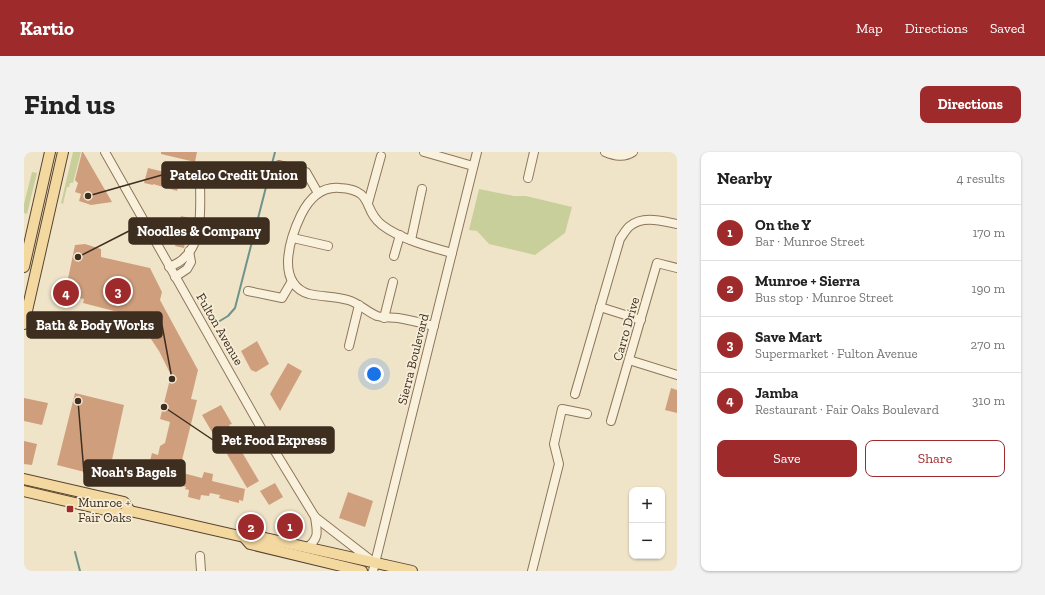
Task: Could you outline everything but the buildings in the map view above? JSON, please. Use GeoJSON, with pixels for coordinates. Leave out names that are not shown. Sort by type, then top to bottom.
{"type":"FeatureCollection","features":[{"type":"Feature","properties":{"kind":"main road"},"geometry":{"type":"LineString","coordinates":[[24,267],[50,152]]}},
{"type":"Feature","properties":{"kind":"main road"},"geometry":{"type":"LineString","coordinates":[[55,182],[52,178],[57,152]]}},
{"type":"Feature","properties":{"kind":"main road"},"geometry":{"type":"LineString","coordinates":[[24,324],[26,304],[63,152]]}},
{"type":"Feature","properties":{"kind":"main road"},"geometry":{"type":"LineString","coordinates":[[24,292],[35,240],[32,233]]}},
{"type":"Feature","properties":{"kind":"main road"},"geometry":{"type":"LineString","coordinates":[[24,479],[124,502],[130,511]]}},
{"type":"Feature","properties":{"kind":"main road"},"geometry":{"type":"LineString","coordinates":[[24,491],[122,514],[130,511],[244,537],[251,535],[307,548],[374,567]]}},
{"type":"Feature","properties":{"kind":"main road"},"geometry":{"type":"LineString","coordinates":[[244,537],[250,544],[362,571]]}},
{"type":"Feature","properties":{"kind":"main road","name":"Fulton Avenue"},"geometry":{"type":"LineString","coordinates":[[374,567],[412,571]]}},
{"type":"Feature","properties":{"kind":"street","name":"Fulton Avenue"},"geometry":{"type":"LineString","coordinates":[[105,152],[265,435],[315,517],[374,567]]}},
{"type":"Feature","properties":{"kind":"street"},"geometry":{"type":"LineString","coordinates":[[424,152],[473,166]]}},
{"type":"Feature","properties":{"kind":"street","name":"Sierra Boulevard"},"geometry":{"type":"LineString","coordinates":[[374,567],[476,152]]}},
{"type":"Feature","properties":{"kind":"street"},"geometry":{"type":"LineString","coordinates":[[528,178],[534,152]]}},
{"type":"Feature","properties":{"kind":"street"},"geometry":{"type":"LineString","coordinates":[[605,152],[618,156],[624,156],[633,152]]}},
{"type":"Feature","properties":{"kind":"street"},"geometry":{"type":"LineString","coordinates":[[368,203],[381,156]]}},
{"type":"Feature","properties":{"kind":"street"},"geometry":{"type":"LineString","coordinates":[[279,165],[306,172],[318,193]]}},
{"type":"Feature","properties":{"kind":"street"},"geometry":{"type":"LineString","coordinates":[[169,267],[183,259],[192,248],[201,206],[200,180]]}},
{"type":"Feature","properties":{"kind":"street"},"geometry":{"type":"LineString","coordinates":[[434,326],[408,320],[384,318],[372,314],[359,305],[340,298],[309,293],[296,286],[292,281],[288,269],[293,238],[306,205],[318,193],[334,188],[350,189],[362,194],[376,220],[388,229],[411,240],[452,253]]}},
{"type":"Feature","properties":{"kind":"street"},"geometry":{"type":"LineString","coordinates":[[411,240],[422,189]]}},
{"type":"Feature","properties":{"kind":"street"},"geometry":{"type":"LineString","coordinates":[[575,394],[620,239],[628,227],[638,221],[654,219],[677,224]]}},
{"type":"Feature","properties":{"kind":"street"},"geometry":{"type":"LineString","coordinates":[[394,256],[400,235]]}},
{"type":"Feature","properties":{"kind":"street"},"geometry":{"type":"LineString","coordinates":[[293,238],[328,246]]}},
{"type":"Feature","properties":{"kind":"street"},"geometry":{"type":"LineString","coordinates":[[175,277],[187,269],[191,262],[189,252]]}},
{"type":"Feature","properties":{"kind":"street","name":"Carro Drive"},"geometry":{"type":"LineString","coordinates":[[611,421],[657,262],[677,268]]}},
{"type":"Feature","properties":{"kind":"street"},"geometry":{"type":"LineString","coordinates":[[248,291],[282,298],[292,281]]}},
{"type":"Feature","properties":{"kind":"street"},"geometry":{"type":"LineString","coordinates":[[384,318],[393,282]]}},
{"type":"Feature","properties":{"kind":"street"},"geometry":{"type":"LineString","coordinates":[[349,346],[359,305]]}},
{"type":"Feature","properties":{"kind":"street"},"geometry":{"type":"LineString","coordinates":[[600,307],[641,320]]}},
{"type":"Feature","properties":{"kind":"street"},"geometry":{"type":"LineString","coordinates":[[629,360],[677,375]]}},
{"type":"Feature","properties":{"kind":"street"},"geometry":{"type":"LineString","coordinates":[[532,571],[559,464],[554,444],[562,409],[587,414]]}},
{"type":"Feature","properties":{"kind":"street","name":"Fulton Avenue"},"geometry":{"type":"LineString","coordinates":[[307,548],[315,541],[317,536],[315,517]]}},
{"type":"Feature","properties":{"kind":"street"},"geometry":{"type":"LineString","coordinates":[[200,556],[201,571]]}},
{"type":"Feature","properties":{"kind":"green space"},"geometry":{"type":"Polygon","coordinates":[[[73,152],[81,152],[73,183],[70,183],[69,187],[67,187],[63,204],[61,203],[73,152]]]}},
{"type":"Feature","properties":{"kind":"green space"},"geometry":{"type":"Polygon","coordinates":[[[32,172],[37,173],[27,214],[24,213],[24,204],[32,172]]]}},
{"type":"Feature","properties":{"kind":"green space"},"geometry":{"type":"Polygon","coordinates":[[[479,189],[514,196],[526,196],[572,207],[565,233],[535,255],[489,244],[477,231],[469,230],[479,189]]]}},
{"type":"Feature","properties":{"kind":"waterway"},"geometry":{"type":"LineString","coordinates":[[213,325],[228,316],[235,308],[275,152]]}},
{"type":"Feature","properties":{"kind":"waterway"},"geometry":{"type":"LineString","coordinates":[[75,552],[80,571]]}},
{"type":"Feature","properties":{"kind":"place","name":"Patelco Credit Union"},"geometry":{"type":"Point","coordinates":[88,196]}},
{"type":"Feature","properties":{"kind":"place","name":"Noodles & Company"},"geometry":{"type":"Point","coordinates":[78,257]}},
{"type":"Feature","properties":{"kind":"place","name":"Save Mart"},"geometry":{"type":"Point","coordinates":[118,291]}},
{"type":"Feature","properties":{"kind":"place","name":"Jamba"},"geometry":{"type":"Point","coordinates":[66,293]}},
{"type":"Feature","properties":{"kind":"place","name":"Bath & Body Works"},"geometry":{"type":"Point","coordinates":[172,379]}},
{"type":"Feature","properties":{"kind":"place","name":"Noah's Bagels"},"geometry":{"type":"Point","coordinates":[78,401]}},
{"type":"Feature","properties":{"kind":"place","name":"Pet Food Express"},"geometry":{"type":"Point","coordinates":[164,407]}},
{"type":"Feature","properties":{"kind":"place","name":"Munroe + Fair Oaks"},"geometry":{"type":"Point","coordinates":[70,509]}},
{"type":"Feature","properties":{"kind":"place","name":"On the Y"},"geometry":{"type":"Point","coordinates":[290,526]}},
{"type":"Feature","properties":{"kind":"place","name":"Munroe + Sierra"},"geometry":{"type":"Point","coordinates":[251,527]}}]}
